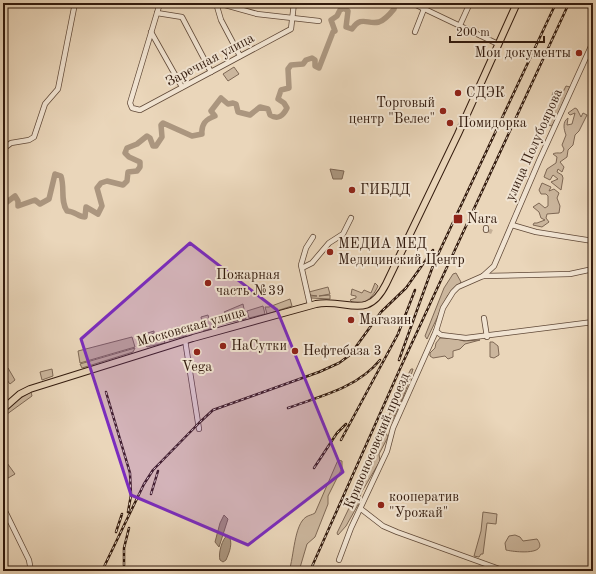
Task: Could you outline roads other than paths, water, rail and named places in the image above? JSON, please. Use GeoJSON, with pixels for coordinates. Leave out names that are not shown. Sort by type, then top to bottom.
{"type":"FeatureCollection","features":[{"type":"Feature","properties":{"kind":"main road","name":"Московская улица"},"geometry":{"type":"LineString","coordinates":[[3,409],[20,394],[30,389],[185,340],[310,305],[326,302],[363,306],[371,303],[379,297],[448,156],[517,3]]}},
{"type":"Feature","properties":{"kind":"street"},"geometry":{"type":"LineString","coordinates":[[3,149],[11,143],[29,140],[34,137],[45,104],[58,89],[75,3]]}},
{"type":"Feature","properties":{"kind":"street"},"geometry":{"type":"LineString","coordinates":[[160,3],[151,32],[182,87]]}},
{"type":"Feature","properties":{"kind":"street"},"geometry":{"type":"LineString","coordinates":[[240,56],[221,20],[217,3],[257,14],[319,21]]}},
{"type":"Feature","properties":{"kind":"street"},"geometry":{"type":"LineString","coordinates":[[293,17],[294,3]]}},
{"type":"Feature","properties":{"kind":"street"},"geometry":{"type":"LineString","coordinates":[[412,3],[498,44]]}},
{"type":"Feature","properties":{"kind":"street"},"geometry":{"type":"LineString","coordinates":[[460,25],[470,3]]}},
{"type":"Feature","properties":{"kind":"street"},"geometry":{"type":"LineString","coordinates":[[415,32],[424,9]]}},
{"type":"Feature","properties":{"kind":"street"},"geometry":{"type":"LineString","coordinates":[[157,13],[182,17],[211,72]]}},
{"type":"Feature","properties":{"kind":"street","name":"Заречная улица"},"geometry":{"type":"LineString","coordinates":[[151,32],[130,103],[132,108],[140,110],[291,29],[293,17]]}},
{"type":"Feature","properties":{"kind":"street","name":"улица Полубоярова"},"geometry":{"type":"LineString","coordinates":[[483,276],[494,266],[538,161],[593,42]]}},
{"type":"Feature","properties":{"kind":"street"},"geometry":{"type":"LineString","coordinates":[[302,268],[312,263],[329,243],[344,234],[351,218]]}},
{"type":"Feature","properties":{"kind":"street"},"geometry":{"type":"LineString","coordinates":[[512,225],[536,232],[593,241]]}},
{"type":"Feature","properties":{"kind":"street"},"geometry":{"type":"LineString","coordinates":[[310,305],[302,268],[306,248],[313,237]]}},
{"type":"Feature","properties":{"kind":"street"},"geometry":{"type":"LineString","coordinates":[[483,276],[570,274],[593,269]]}},
{"type":"Feature","properties":{"kind":"street","name":"Кривоносовский проезд"},"geometry":{"type":"LineString","coordinates":[[339,560],[351,528],[387,451],[393,428],[436,331],[443,308],[452,292],[458,287],[483,276]]}},
{"type":"Feature","properties":{"kind":"street"},"geometry":{"type":"LineString","coordinates":[[484,318],[487,337]]}},
{"type":"Feature","properties":{"kind":"street"},"geometry":{"type":"LineString","coordinates":[[436,331],[441,335],[466,338],[487,337],[593,322]]}},
{"type":"Feature","properties":{"kind":"street"},"geometry":{"type":"LineString","coordinates":[[185,340],[199,429]]}},
{"type":"Feature","properties":{"kind":"street"},"geometry":{"type":"LineString","coordinates":[[3,507],[29,560],[31,571]]}},
{"type":"Feature","properties":{"kind":"street"},"geometry":{"type":"LineString","coordinates":[[361,509],[383,526],[433,547],[505,571]]}},
{"type":"Feature","properties":{"kind":"street"},"geometry":{"type":"LineString","coordinates":[[484,571],[486,564]]}},
{"type":"Feature","properties":{"kind":"waterway"},"geometry":{"type":"LineString","coordinates":[[3,201],[7,202],[15,196],[18,201],[18,206],[35,200],[40,204],[49,199],[55,174],[61,176],[63,185],[63,199],[67,211],[85,217],[86,207],[98,214],[102,206],[97,188],[101,183],[107,181],[123,185],[127,181],[128,172],[137,171],[140,167],[140,162],[129,157],[125,153],[127,148],[137,144],[147,136],[150,138],[153,146],[156,146],[162,137],[161,125],[163,123],[192,136],[202,134],[203,125],[207,120],[215,116],[211,111],[221,98],[228,104],[236,104],[238,112],[250,115],[260,107],[268,109],[270,115],[275,117],[280,116],[287,108],[284,103],[278,99],[281,90],[289,88],[288,69],[291,65],[303,64],[306,60],[312,58],[315,60],[315,66],[319,68],[333,32],[335,31],[331,20],[337,16],[340,10],[344,8],[348,11],[346,27],[352,29],[362,21],[375,23],[383,20],[394,9],[395,3]]}},
{"type":"Feature","properties":{"kind":"tunnel"},"geometry":{"type":"LineString","coordinates":[[483,228],[492,232]]}},
{"type":"Feature","properties":{"kind":"railway"},"geometry":{"type":"LineString","coordinates":[[399,360],[434,263],[556,3]]}},
{"type":"Feature","properties":{"kind":"railway"},"geometry":{"type":"LineString","coordinates":[[310,571],[399,371],[569,3]]}},
{"type":"Feature","properties":{"kind":"railway"},"geometry":{"type":"LineString","coordinates":[[102,571],[144,484],[153,470],[199,423],[213,410],[319,372],[339,363],[350,355],[381,312],[406,288],[433,250]]}},
{"type":"Feature","properties":{"kind":"railway"},"geometry":{"type":"LineString","coordinates":[[341,440],[398,334],[415,290]]}},
{"type":"Feature","properties":{"kind":"railway"},"geometry":{"type":"LineString","coordinates":[[288,408],[338,390],[361,378],[380,360]]}},
{"type":"Feature","properties":{"kind":"railway"},"geometry":{"type":"LineString","coordinates":[[106,392],[130,473],[131,495],[128,512]]}},
{"type":"Feature","properties":{"kind":"railway"},"geometry":{"type":"LineString","coordinates":[[314,468],[337,433],[346,424]]}},
{"type":"Feature","properties":{"kind":"railway"},"geometry":{"type":"LineString","coordinates":[[151,494],[158,471]]}},
{"type":"Feature","properties":{"kind":"railway"},"geometry":{"type":"LineString","coordinates":[[116,532],[122,514]]}},
{"type":"Feature","properties":{"kind":"railway"},"geometry":{"type":"LineString","coordinates":[[124,571],[124,548],[129,528]]}},
{"type":"Feature","properties":{"kind":"place","name":"Мои документы"},"geometry":{"type":"Point","coordinates":[579,53]}},
{"type":"Feature","properties":{"kind":"place","name":"СДЭК"},"geometry":{"type":"Point","coordinates":[458,93]}},
{"type":"Feature","properties":{"kind":"place","name":"Торговый центр \"Велес\""},"geometry":{"type":"Point","coordinates":[443,111]}},
{"type":"Feature","properties":{"kind":"place","name":"Помидорка"},"geometry":{"type":"Point","coordinates":[450,123]}},
{"type":"Feature","properties":{"kind":"place","name":"ГИБДД"},"geometry":{"type":"Point","coordinates":[352,190]}},
{"type":"Feature","properties":{"kind":"place","name":"Nara"},"geometry":{"type":"Point","coordinates":[458,219]}},
{"type":"Feature","properties":{"kind":"place","name":"МЕДИА МЕД Медицинский Центр"},"geometry":{"type":"Point","coordinates":[330,252]}},
{"type":"Feature","properties":{"kind":"place","name":"Пожарная часть №39"},"geometry":{"type":"Point","coordinates":[208,283]}},
{"type":"Feature","properties":{"kind":"place","name":"Магазин"},"geometry":{"type":"Point","coordinates":[351,320]}},
{"type":"Feature","properties":{"kind":"place","name":"НаСутки"},"geometry":{"type":"Point","coordinates":[223,346]}},
{"type":"Feature","properties":{"kind":"place","name":"Нефтебаза 3"},"geometry":{"type":"Point","coordinates":[295,351]}},
{"type":"Feature","properties":{"kind":"place","name":"Vega"},"geometry":{"type":"Point","coordinates":[197,352]}},
{"type":"Feature","properties":{"kind":"place","name":"кооператив \"Урожай\""},"geometry":{"type":"Point","coordinates":[381,505]}}]}
